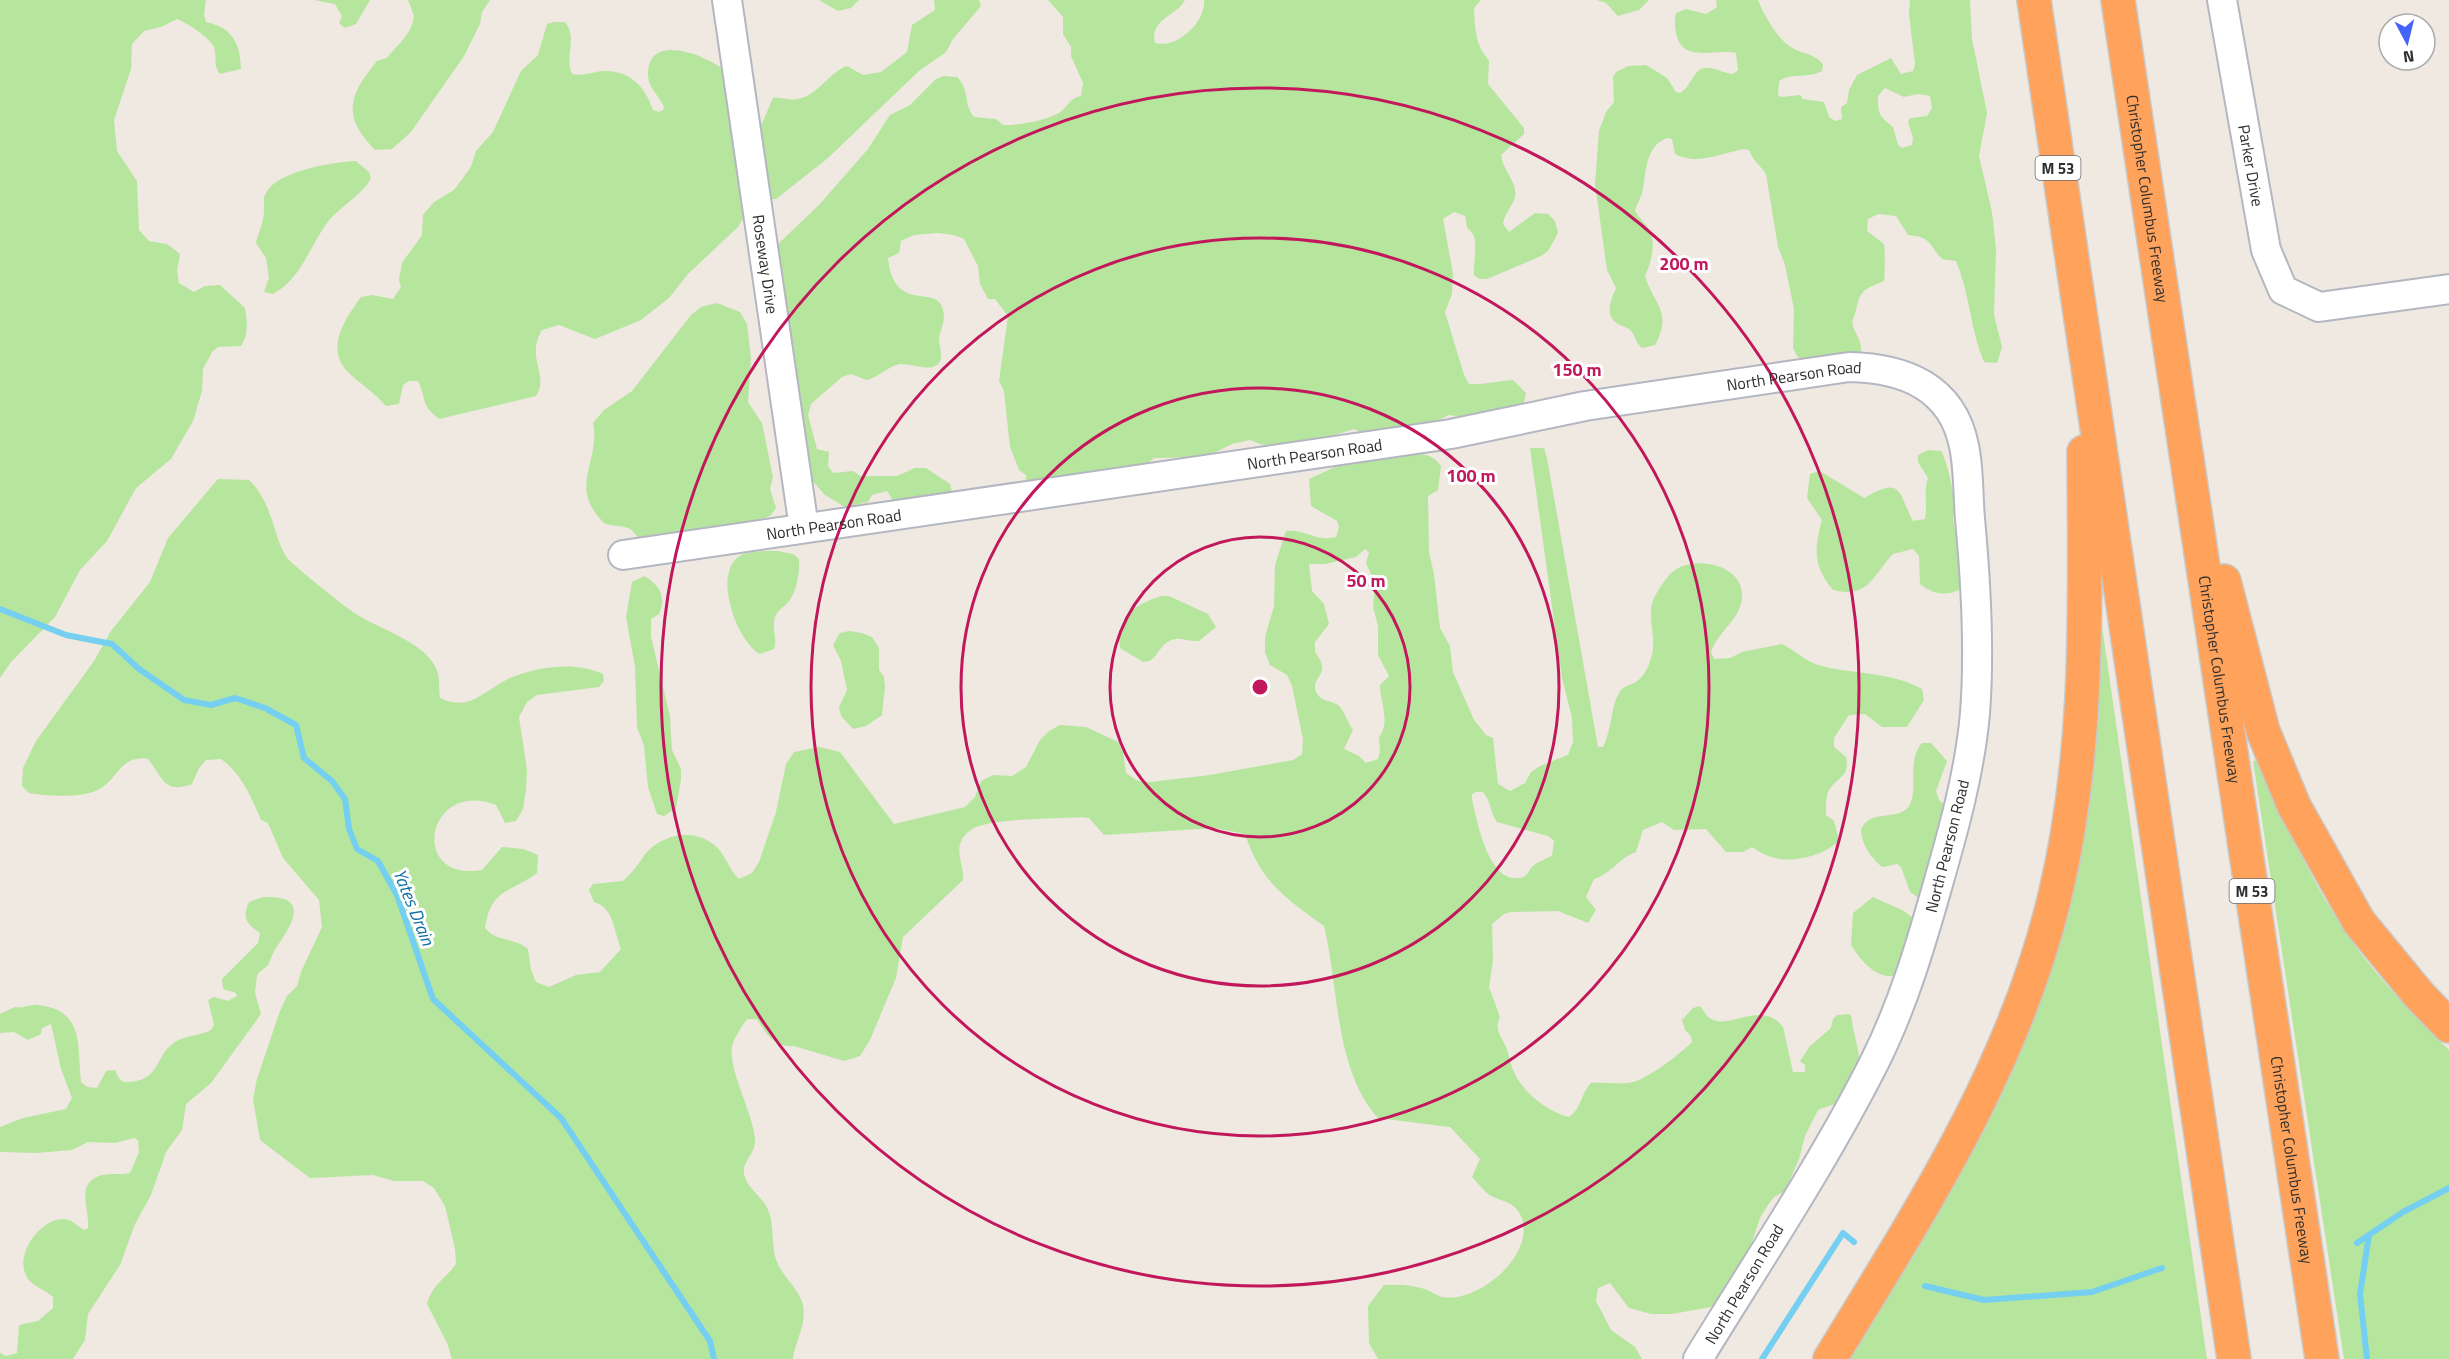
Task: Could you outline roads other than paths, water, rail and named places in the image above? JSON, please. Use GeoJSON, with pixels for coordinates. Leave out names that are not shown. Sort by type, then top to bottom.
{"type":"FeatureCollection","features":[{"type":"Feature","properties":{"kind":"highway","name":"M 53"},"geometry":{"type":"LineString","coordinates":[[2034,0],[2234,1359]]}},
{"type":"Feature","properties":{"kind":"highway","name":"Christopher Columbus Freeway"},"geometry":{"type":"LineString","coordinates":[[2118,0],[2322,1359]]}},
{"type":"Feature","properties":{"kind":"highway"},"geometry":{"type":"LineString","coordinates":[[1830,1359],[1940,1180],[1982,1098],[2028,986],[2055,896],[2075,787],[2086,656],[2083,337]]}},
{"type":"Feature","properties":{"kind":"highway"},"geometry":{"type":"LineString","coordinates":[[2181,423],[2263,731],[2294,806],[2360,922],[2419,995],[2449,1026]]}},
{"type":"Feature","properties":{"kind":"street","name":"Roseway Drive"},"geometry":{"type":"LineString","coordinates":[[727,0],[804,528]]}},
{"type":"Feature","properties":{"kind":"street","name":"Parker Drive"},"geometry":{"type":"LineString","coordinates":[[2222,0],[2266,250],[2283,290],[2319,307],[2449,289]]}},
{"type":"Feature","properties":{"kind":"street","name":"North Pearson Road"},"geometry":{"type":"LineString","coordinates":[[623,555],[1451,434],[1585,406],[1849,367],[1879,368],[1902,373],[1928,387],[1949,409],[1964,444],[1976,582],[1975,712],[1960,808],[1916,961],[1876,1059],[1834,1136],[1698,1359]]}},
{"type":"Feature","properties":{"kind":"waterway","name":"Yates Drain"},"geometry":{"type":"LineString","coordinates":[[0,609],[66,635],[112,644],[139,669],[184,700],[211,705],[235,698],[265,708],[296,725],[304,758],[332,781],[345,799],[349,829],[357,849],[378,861],[397,895],[433,999],[561,1118],[710,1341],[714,1359]]}},
{"type":"Feature","properties":{"kind":"waterway"},"geometry":{"type":"LineString","coordinates":[[2357,1243],[2403,1212],[2449,1188]]}},
{"type":"Feature","properties":{"kind":"waterway"},"geometry":{"type":"LineString","coordinates":[[1762,1359],[1843,1233],[1854,1242]]}},
{"type":"Feature","properties":{"kind":"waterway"},"geometry":{"type":"LineString","coordinates":[[2367,1359],[2360,1294],[2369,1235]]}},
{"type":"Feature","properties":{"kind":"waterway"},"geometry":{"type":"LineString","coordinates":[[1925,1286],[1984,1300],[2092,1292],[2162,1268]]}}]}
